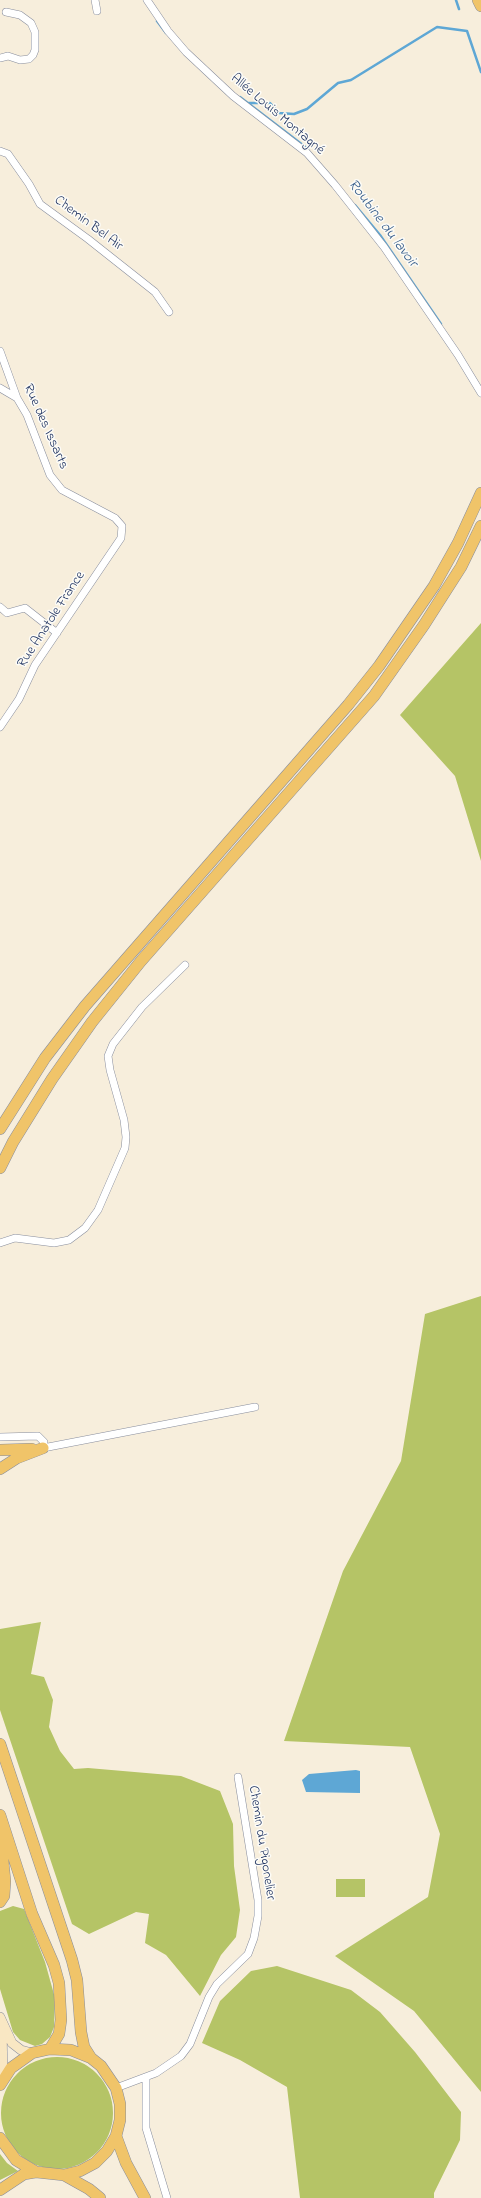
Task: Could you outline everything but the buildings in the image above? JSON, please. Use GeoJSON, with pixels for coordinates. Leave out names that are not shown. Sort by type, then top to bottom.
{"type":"FeatureCollection","features":[{"type":"Feature","properties":{"kind":"main road"},"geometry":{"type":"LineString","coordinates":[[478,0],[481,6]]}},
{"type":"Feature","properties":{"kind":"main road"},"geometry":{"type":"LineString","coordinates":[[0,1129],[45,1058],[85,1006],[343,711],[379,666],[434,586],[458,543],[481,493]]}},
{"type":"Feature","properties":{"kind":"main road"},"geometry":{"type":"LineString","coordinates":[[0,1168],[13,1142],[52,1079],[92,1022],[141,960],[374,696],[424,625],[461,567],[481,526]]}},
{"type":"Feature","properties":{"kind":"main road"},"geometry":{"type":"LineString","coordinates":[[0,1450],[43,1448]]}},
{"type":"Feature","properties":{"kind":"main road"},"geometry":{"type":"LineString","coordinates":[[0,1469],[17,1458],[43,1448]]}},
{"type":"Feature","properties":{"kind":"main road"},"geometry":{"type":"LineString","coordinates":[[0,1744],[72,1960],[77,1980],[81,2032],[84,2046],[91,2058],[110,2076],[116,2088],[120,2104],[120,2120],[116,2136],[107,2151],[95,2163],[80,2171],[64,2175],[36,2172],[24,2174],[0,2190]]}},
{"type":"Feature","properties":{"kind":"main road"},"geometry":{"type":"LineString","coordinates":[[0,1815],[32,1914],[54,1965],[59,1983],[61,2020],[59,2034],[50,2049]]}},
{"type":"Feature","properties":{"kind":"main road"},"geometry":{"type":"LineString","coordinates":[[0,1831],[5,1881],[4,1896],[0,1902]]}},
{"type":"Feature","properties":{"kind":"main road"},"geometry":{"type":"LineString","coordinates":[[1,2022],[16,2047],[32,2054]]}},
{"type":"Feature","properties":{"kind":"main road"},"geometry":{"type":"LineString","coordinates":[[1,2022],[2,2082]]}},
{"type":"Feature","properties":{"kind":"main road"},"geometry":{"type":"LineString","coordinates":[[2,2082],[16,2064],[32,2054],[50,2049],[71,2050],[91,2058]]}},
{"type":"Feature","properties":{"kind":"main road"},"geometry":{"type":"LineString","coordinates":[[116,2136],[126,2163],[145,2198]]}},
{"type":"Feature","properties":{"kind":"main road"},"geometry":{"type":"LineString","coordinates":[[0,2138],[16,2160],[36,2172]]}},
{"type":"Feature","properties":{"kind":"main road"},"geometry":{"type":"LineString","coordinates":[[64,2175],[89,2189],[100,2198]]}},
{"type":"Feature","properties":{"kind":"street"},"geometry":{"type":"LineString","coordinates":[[95,0],[97,11]]}},
{"type":"Feature","properties":{"kind":"street","name":"Allée Louis Montagné"},"geometry":{"type":"LineString","coordinates":[[148,0],[168,31],[186,52],[233,96],[307,153],[335,185],[384,248],[458,354],[481,393]]}},
{"type":"Feature","properties":{"kind":"street"},"geometry":{"type":"LineString","coordinates":[[0,58],[8,56],[20,60],[29,59],[35,50],[35,32],[31,23],[20,15],[6,12]]}},
{"type":"Feature","properties":{"kind":"street","name":"Chemin Bel Air"},"geometry":{"type":"LineString","coordinates":[[0,150],[8,154],[29,184],[40,204],[88,239],[155,292],[169,312]]}},
{"type":"Feature","properties":{"kind":"street","name":"Rue des Issarts"},"geometry":{"type":"LineString","coordinates":[[0,351],[17,398],[27,415],[50,475],[62,490],[115,518],[122,526]]}},
{"type":"Feature","properties":{"kind":"street"},"geometry":{"type":"LineString","coordinates":[[0,388],[17,398]]}},
{"type":"Feature","properties":{"kind":"street","name":"Rue Anatole France"},"geometry":{"type":"LineString","coordinates":[[0,727],[19,699],[35,666],[121,538],[122,526]]}},
{"type":"Feature","properties":{"kind":"street"},"geometry":{"type":"LineString","coordinates":[[0,607],[7,613],[25,608],[57,633]]}},
{"type":"Feature","properties":{"kind":"street"},"geometry":{"type":"LineString","coordinates":[[0,1243],[15,1238],[54,1243],[69,1240],[86,1228],[98,1210],[125,1148],[126,1137],[124,1120],[110,1070],[108,1056],[113,1044],[142,1007],[185,965]]}},
{"type":"Feature","properties":{"kind":"street"},"geometry":{"type":"LineString","coordinates":[[0,1437],[38,1436],[44,1442],[43,1448],[255,1407]]}},
{"type":"Feature","properties":{"kind":"street","name":"Chemin du Pigonelier"},"geometry":{"type":"LineString","coordinates":[[116,2088],[146,2077],[170,2065],[181,2056],[190,2044],[209,1997],[217,1984],[248,1954],[254,1938],[258,1916],[258,1900],[238,1777]]}},
{"type":"Feature","properties":{"kind":"street"},"geometry":{"type":"LineString","coordinates":[[146,2077],[146,2128],[167,2198]]}},
{"type":"Feature","properties":{"kind":"green space"},"geometry":{"type":"Polygon","coordinates":[[[481,623],[481,861],[455,776],[400,715],[481,623]]]}},
{"type":"Feature","properties":{"kind":"green space"},"geometry":{"type":"Polygon","coordinates":[[[481,1296],[481,2092],[414,2011],[335,1956],[428,1897],[440,1834],[410,1747],[284,1741],[343,1571],[401,1461],[425,1314],[481,1296]]]}},
{"type":"Feature","properties":{"kind":"green space"},"geometry":{"type":"Polygon","coordinates":[[[41,1622],[31,1674],[44,1677],[53,1700],[49,1727],[60,1751],[74,1769],[88,1768],[181,1776],[220,1791],[233,1824],[234,1866],[240,1910],[236,1937],[221,1955],[200,1996],[166,1955],[145,1943],[149,1914],[136,1912],[89,1934],[72,1924],[0,1710],[0,1629],[41,1622]]]}},
{"type":"Feature","properties":{"kind":"green space"},"geometry":{"type":"Polygon","coordinates":[[[336,1879],[365,1879],[365,1897],[336,1897],[336,1879]]]}},
{"type":"Feature","properties":{"kind":"green space"},"geometry":{"type":"Polygon","coordinates":[[[13,1906],[24,1909],[45,1962],[55,1998],[54,2027],[50,2037],[42,2044],[35,2046],[20,2040],[13,2032],[0,1989],[0,1911],[13,1906]]]}},
{"type":"Feature","properties":{"kind":"green space"},"geometry":{"type":"Polygon","coordinates":[[[277,1966],[351,1990],[380,2012],[415,2052],[461,2112],[460,2140],[434,2193],[434,2198],[300,2198],[287,2087],[240,2060],[202,2043],[220,2001],[251,1971],[277,1966]]]}},
{"type":"Feature","properties":{"kind":"green space"},"geometry":{"type":"Polygon","coordinates":[[[57,2057],[68,2058],[78,2062],[88,2067],[96,2074],[103,2082],[108,2092],[112,2102],[112,2124],[108,2134],[103,2144],[96,2152],[88,2159],[78,2164],[68,2168],[57,2169],[46,2168],[36,2164],[26,2159],[18,2152],[11,2144],[6,2134],[2,2124],[1,2113],[2,2102],[6,2092],[11,2082],[18,2074],[26,2067],[36,2062],[46,2058],[57,2057]]]}},
{"type":"Feature","properties":{"kind":"green space"},"geometry":{"type":"Polygon","coordinates":[[[0,2154],[7,2163],[18,2171],[0,2180],[0,2154]]]}},
{"type":"Feature","properties":{"kind":"water"},"geometry":{"type":"Polygon","coordinates":[[[356,1770],[360,1771],[360,1793],[306,1792],[302,1780],[309,1774],[356,1770]]]}},
{"type":"Feature","properties":{"kind":"waterway"},"geometry":{"type":"LineString","coordinates":[[456,0],[459,9]]}},
{"type":"Feature","properties":{"kind":"waterway","name":"Roubine du lavoir"},"geometry":{"type":"LineString","coordinates":[[157,21],[166,33]]}},
{"type":"Feature","properties":{"kind":"waterway"},"geometry":{"type":"LineString","coordinates":[[249,103],[270,103],[279,113],[294,114],[307,109],[338,83],[351,80],[437,27],[467,31],[481,72]]}},
{"type":"Feature","properties":{"kind":"waterway","name":"Roubine du lavoir"},"geometry":{"type":"LineString","coordinates":[[240,97],[308,149]]}},
{"type":"Feature","properties":{"kind":"waterway","name":"Roubine du lavoir"},"geometry":{"type":"LineString","coordinates":[[355,205],[380,235],[441,324]]}}]}
